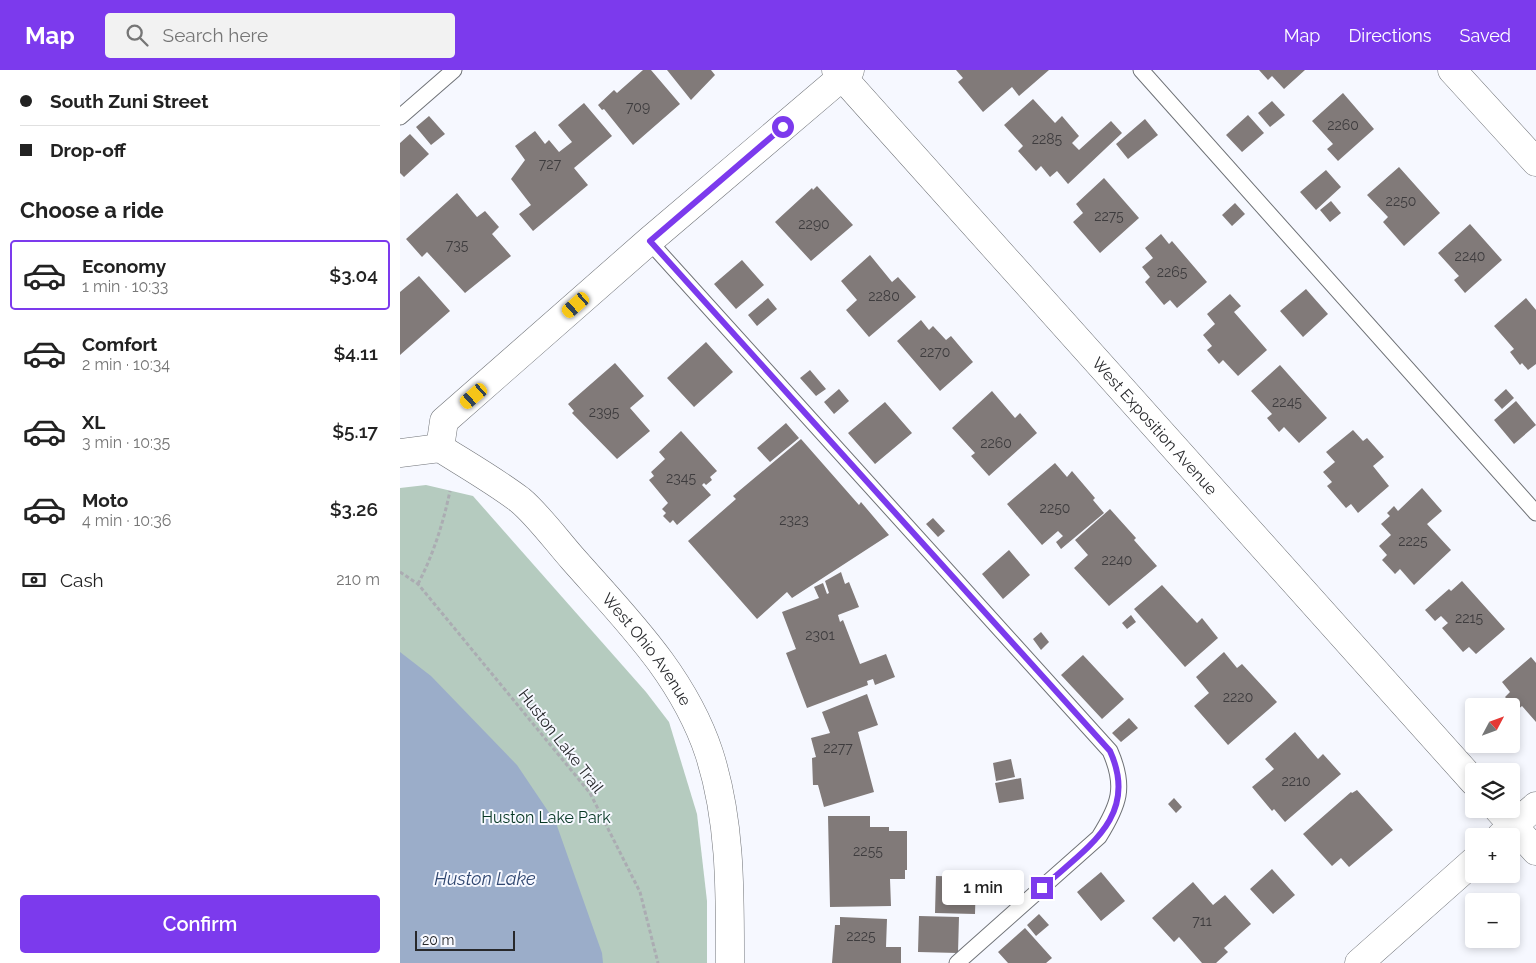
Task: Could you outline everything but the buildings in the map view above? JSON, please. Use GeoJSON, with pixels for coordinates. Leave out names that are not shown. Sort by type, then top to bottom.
{"type":"FeatureCollection","features":[{"type":"Feature","properties":{"kind":"street"},"geometry":{"type":"LineString","coordinates":[[1452,70],[1536,162]]}},
{"type":"Feature","properties":{"kind":"street"},"geometry":{"type":"LineString","coordinates":[[400,453],[440,448],[444,421],[843,72]]}},
{"type":"Feature","properties":{"kind":"street","name":"West Exposition Avenue"},"geometry":{"type":"LineString","coordinates":[[843,72],[1465,772]]}},
{"type":"Feature","properties":{"kind":"street","name":"West Ohio Avenue"},"geometry":{"type":"LineString","coordinates":[[440,448],[521,501],[642,636],[673,678],[693,713],[709,754],[730,858],[730,963]]}},
{"type":"Feature","properties":{"kind":"street"},"geometry":{"type":"LineString","coordinates":[[1536,806],[1504,824],[1536,851]]}},
{"type":"Feature","properties":{"kind":"street"},"geometry":{"type":"LineString","coordinates":[[1359,963],[1465,869]]}},
{"type":"Feature","properties":{"kind":"lane"},"geometry":{"type":"LineString","coordinates":[[400,118],[454,70]]}},
{"type":"Feature","properties":{"kind":"lane"},"geometry":{"type":"LineString","coordinates":[[1141,70],[1536,512]]}},
{"type":"Feature","properties":{"kind":"lane"},"geometry":{"type":"LineString","coordinates":[[650,241],[1110,751],[1118,770],[1120,795],[1112,816],[1099,837],[957,963]]}},
{"type":"Feature","properties":{"kind":"path"},"geometry":{"type":"LineString","coordinates":[[418,584],[429,562],[445,515],[452,478],[440,448]]}},
{"type":"Feature","properties":{"kind":"path","name":"Huston Lake Trail"},"geometry":{"type":"LineString","coordinates":[[400,572],[418,584],[590,793],[640,892],[658,963]]}},
{"type":"Feature","properties":{"kind":"green space","name":"Huston Lake Park"},"geometry":{"type":"Polygon","coordinates":[[[426,485],[473,496],[646,692],[669,722],[697,814],[707,901],[707,963],[400,963],[400,488],[426,485]]]}},
{"type":"Feature","properties":{"kind":"water","name":"Huston Lake"},"geometry":{"type":"Polygon","coordinates":[[[400,652],[431,676],[517,765],[556,823],[602,953],[603,963],[400,963],[400,652]]]}},
{"type":"Feature","properties":{"kind":"route"},"geometry":{"type":"LineString","coordinates":[[783,127],[650,241],[1110,751],[1118,770],[1120,795],[1112,816],[1099,837],[1042,888]]}}]}
